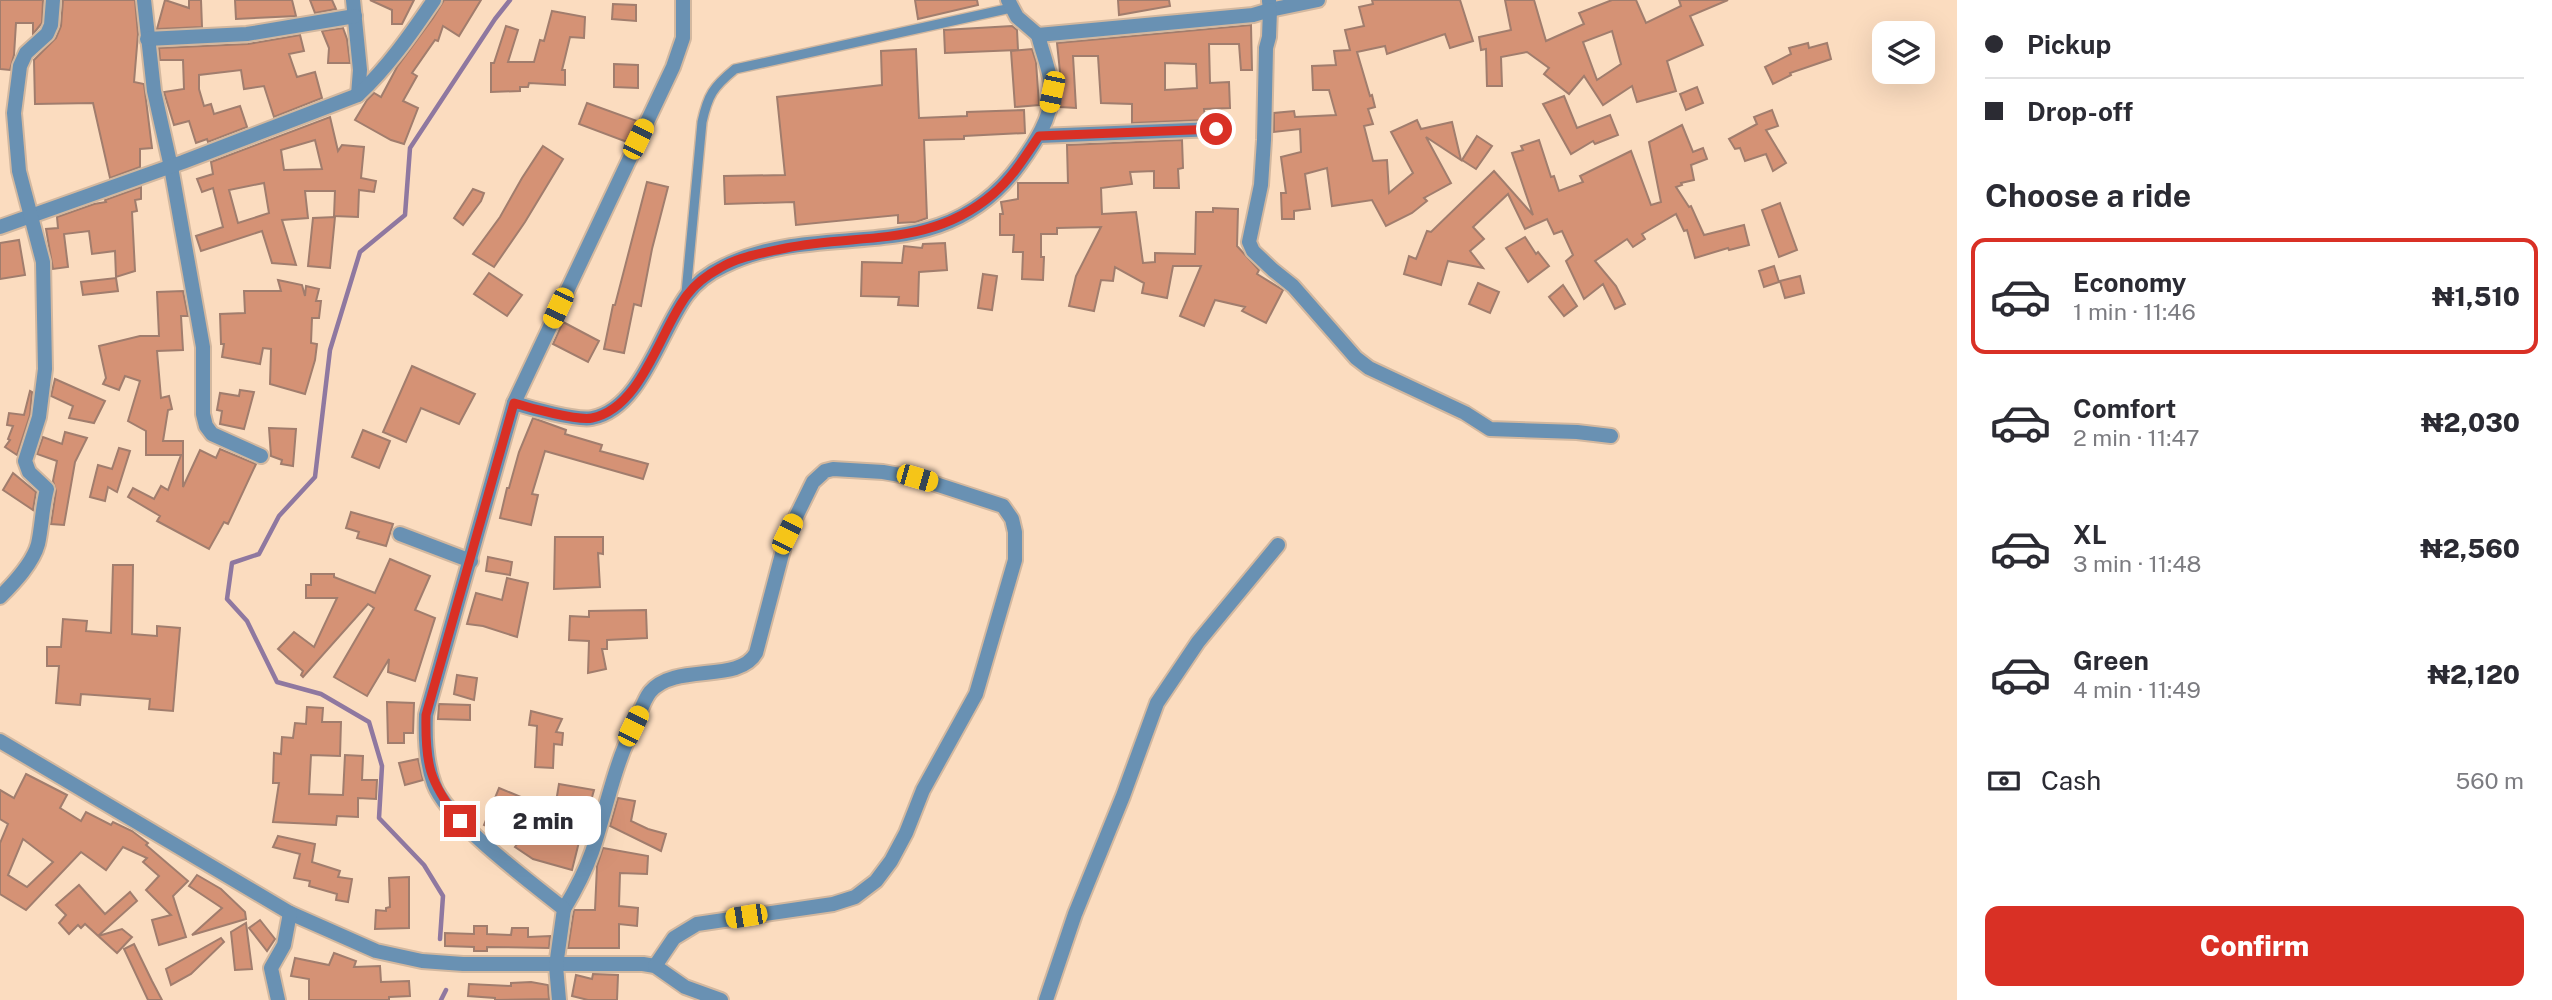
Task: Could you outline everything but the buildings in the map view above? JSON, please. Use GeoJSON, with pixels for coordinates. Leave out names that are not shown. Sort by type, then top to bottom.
{"type":"FeatureCollection","features":[{"type":"Feature","properties":{"kind":"street"},"geometry":{"type":"LineString","coordinates":[[0,597],[12,586],[34,555],[47,489],[29,472],[25,461],[39,417],[45,369],[43,262],[29,216],[14,135],[15,93],[20,66],[26,53],[42,40],[51,25],[54,0]]}},
{"type":"Feature","properties":{"kind":"street"},"geometry":{"type":"LineString","coordinates":[[144,0],[154,91],[171,167],[202,346],[206,426],[212,434],[261,456]]}},
{"type":"Feature","properties":{"kind":"street"},"geometry":{"type":"LineString","coordinates":[[353,0],[360,70],[358,94]]}},
{"type":"Feature","properties":{"kind":"street"},"geometry":{"type":"LineString","coordinates":[[0,227],[171,167],[358,94],[376,79],[394,57],[434,0]]}},
{"type":"Feature","properties":{"kind":"street"},"geometry":{"type":"LineString","coordinates":[[564,909],[460,821],[434,784],[427,752],[426,715],[514,403],[673,67],[683,38],[683,0]]}},
{"type":"Feature","properties":{"kind":"street"},"geometry":{"type":"LineString","coordinates":[[1038,36],[1252,15],[1269,5],[1318,0]]}},
{"type":"Feature","properties":{"kind":"street"},"geometry":{"type":"LineString","coordinates":[[514,403],[590,419],[607,413],[622,402],[636,385],[686,296],[700,280],[722,266],[747,256],[807,244],[912,233],[950,223],[993,194],[1011,176],[1039,136],[1052,92],[1038,36],[1017,17],[1010,4]]}},
{"type":"Feature","properties":{"kind":"street"},"geometry":{"type":"LineString","coordinates":[[1269,5],[1261,185],[1249,242],[1253,251],[1293,286],[1356,358],[1369,368],[1465,413],[1490,429],[1611,436]]}},
{"type":"Feature","properties":{"kind":"street"},"geometry":{"type":"LineString","coordinates":[[147,39],[247,33],[355,16]]}},
{"type":"Feature","properties":{"kind":"street"},"geometry":{"type":"LineString","coordinates":[[1039,136],[1216,129]]}},
{"type":"Feature","properties":{"kind":"street"},"geometry":{"type":"LineString","coordinates":[[559,1000],[556,966],[564,909],[587,866],[616,767],[650,692],[663,682],[684,675],[741,667],[751,662],[756,653],[787,534],[813,482],[825,471],[833,469],[883,472],[917,478],[1003,506],[1012,519],[1016,532],[1014,560],[976,694],[923,790],[906,833],[891,861],[876,881],[855,897],[833,904],[697,924],[674,938],[655,966]]}},
{"type":"Feature","properties":{"kind":"street"},"geometry":{"type":"LineString","coordinates":[[400,534],[471,561]]}},
{"type":"Feature","properties":{"kind":"street"},"geometry":{"type":"LineString","coordinates":[[1046,1000],[1075,914],[1157,704],[1198,642],[1278,545]]}},
{"type":"Feature","properties":{"kind":"street"},"geometry":{"type":"LineString","coordinates":[[0,741],[290,913],[376,951],[422,961],[556,966],[655,966],[685,987],[721,1000]]}},
{"type":"Feature","properties":{"kind":"street"},"geometry":{"type":"LineString","coordinates":[[278,1000],[271,968],[284,945],[290,913]]}},
{"type":"Feature","properties":{"kind":"lane"},"geometry":{"type":"LineString","coordinates":[[686,296],[702,122],[708,98],[717,84],[734,69],[1010,4]]}},
{"type":"Feature","properties":{"kind":"waterway"},"geometry":{"type":"LineString","coordinates":[[440,939],[443,896],[424,865],[379,818],[382,766],[369,722],[321,694],[277,682],[247,621],[227,599],[232,563],[259,554],[279,516],[315,477],[330,350],[360,252],[405,215],[410,148],[510,0]]}},
{"type":"Feature","properties":{"kind":"waterway"},"geometry":{"type":"LineString","coordinates":[[441,1000],[446,990]]}},
{"type":"Feature","properties":{"kind":"route"},"geometry":{"type":"LineString","coordinates":[[460,821],[441,798],[434,784],[427,752],[426,715],[514,403],[590,419],[607,413],[622,402],[636,385],[686,296],[700,280],[722,266],[747,256],[807,244],[912,233],[950,223],[993,194],[1011,176],[1039,136],[1216,129]]}}]}
